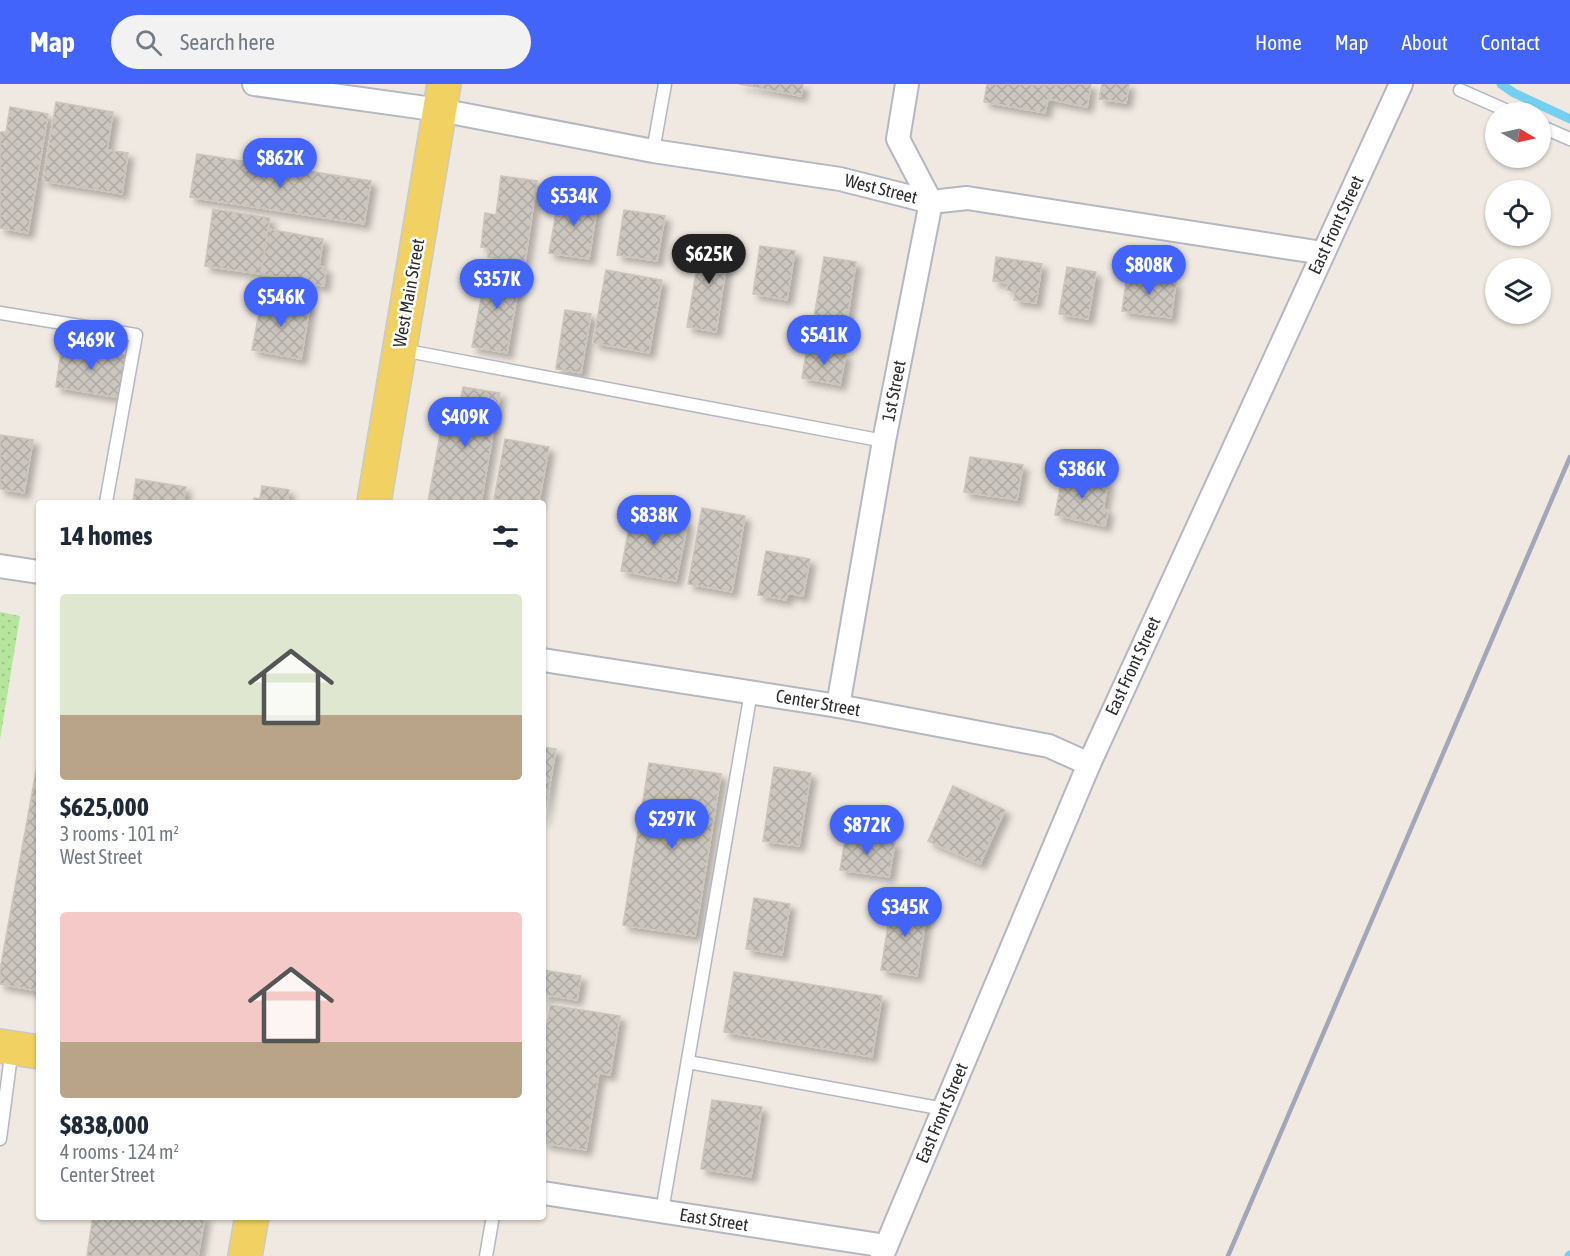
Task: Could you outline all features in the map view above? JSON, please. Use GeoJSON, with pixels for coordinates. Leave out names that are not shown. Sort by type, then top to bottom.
{"type":"FeatureCollection","features":[{"type":"Feature","properties":{"kind":"main road","name":"West Main Street"},"geometry":{"type":"LineString","coordinates":[[374,500],[442,97]]}},
{"type":"Feature","properties":{"kind":"main road"},"geometry":{"type":"LineString","coordinates":[[245,1256],[251,1220]]}},
{"type":"Feature","properties":{"kind":"street","name":"West Street"},"geometry":{"type":"LineString","coordinates":[[254,84],[442,97],[653,151],[840,179],[931,202],[967,198],[1323,253]]}},
{"type":"Feature","properties":{"kind":"street"},"geometry":{"type":"LineString","coordinates":[[907,84],[898,139],[931,202]]}},
{"type":"Feature","properties":{"kind":"street","name":"East Front Street"},"geometry":{"type":"LineString","coordinates":[[884,1251],[1089,764],[1401,84]]}},
{"type":"Feature","properties":{"kind":"street","name":"1st Street"},"geometry":{"type":"LineString","coordinates":[[838,706],[884,441],[931,202]]}},
{"type":"Feature","properties":{"kind":"street"},"geometry":{"type":"LineString","coordinates":[[0,566],[36,572]]}},
{"type":"Feature","properties":{"kind":"street","name":"Center Street"},"geometry":{"type":"LineString","coordinates":[[546,660],[838,706],[1048,746],[1089,764]]}},
{"type":"Feature","properties":{"kind":"street","name":"East Street"},"geometry":{"type":"LineString","coordinates":[[546,1193],[662,1211],[884,1251]]}},
{"type":"Feature","properties":{"kind":"lane"},"geometry":{"type":"LineString","coordinates":[[653,151],[665,84]]}},
{"type":"Feature","properties":{"kind":"lane"},"geometry":{"type":"LineString","coordinates":[[1460,90],[1487,102]]}},
{"type":"Feature","properties":{"kind":"lane"},"geometry":{"type":"LineString","coordinates":[[1551,131],[1570,139]]}},
{"type":"Feature","properties":{"kind":"lane"},"geometry":{"type":"LineString","coordinates":[[0,314],[136,335],[106,500]]}},
{"type":"Feature","properties":{"kind":"lane"},"geometry":{"type":"LineString","coordinates":[[400,350],[884,441]]}},
{"type":"Feature","properties":{"kind":"lane"},"geometry":{"type":"LineString","coordinates":[[662,1211],[751,692]]}},
{"type":"Feature","properties":{"kind":"lane"},"geometry":{"type":"LineString","coordinates":[[0,1139],[17,1049]]}},
{"type":"Feature","properties":{"kind":"lane"},"geometry":{"type":"LineString","coordinates":[[687,1062],[944,1108]]}},
{"type":"Feature","properties":{"kind":"lane"},"geometry":{"type":"LineString","coordinates":[[486,1256],[492,1220]]}},
{"type":"Feature","properties":{"kind":"green space"},"geometry":{"type":"Polygon","coordinates":[[[0,612],[20,616],[0,740],[0,612]]]}},
{"type":"Feature","properties":{"kind":"building"},"geometry":{"type":"Polygon","coordinates":[[[739,84],[803,84],[801,96],[739,84]]]}},
{"type":"Feature","properties":{"kind":"building"},"geometry":{"type":"Polygon","coordinates":[[[987,84],[1091,84],[1087,107],[1048,99],[1045,113],[984,102],[987,84]]]}},
{"type":"Feature","properties":{"kind":"building"},"geometry":{"type":"Polygon","coordinates":[[[1102,84],[1129,84],[1126,103],[1099,99],[1102,84]]]}},
{"type":"Feature","properties":{"kind":"building"},"geometry":{"type":"Polygon","coordinates":[[[56,102],[113,112],[107,150],[128,153],[122,194],[43,181],[56,102]]]}},
{"type":"Feature","properties":{"kind":"building"},"geometry":{"type":"Polygon","coordinates":[[[10,107],[48,114],[28,233],[0,228],[0,132],[6,132],[10,107]]]}},
{"type":"Feature","properties":{"kind":"building"},"geometry":{"type":"Polygon","coordinates":[[[197,154],[371,181],[364,224],[190,197],[197,154]]]}},
{"type":"Feature","properties":{"kind":"building"},"geometry":{"type":"Polygon","coordinates":[[[501,176],[537,181],[525,262],[488,257],[488,248],[481,247],[485,213],[496,215],[501,176]]]}},
{"type":"Feature","properties":{"kind":"building"},"geometry":{"type":"Polygon","coordinates":[[[559,195],[598,201],[589,259],[549,253],[559,195]]]}},
{"type":"Feature","properties":{"kind":"building"},"geometry":{"type":"Polygon","coordinates":[[[213,209],[270,218],[261,274],[205,266],[213,209]]]}},
{"type":"Feature","properties":{"kind":"building"},"geometry":{"type":"Polygon","coordinates":[[[624,210],[665,216],[657,261],[617,255],[624,210]]]}},
{"type":"Feature","properties":{"kind":"building"},"geometry":{"type":"Polygon","coordinates":[[[268,229],[323,239],[319,266],[326,268],[324,286],[261,274],[268,229]]]}},
{"type":"Feature","properties":{"kind":"building"},"geometry":{"type":"Polygon","coordinates":[[[702,237],[730,242],[716,332],[687,327],[702,237]]]}},
{"type":"Feature","properties":{"kind":"building"},"geometry":{"type":"Polygon","coordinates":[[[760,246],[795,251],[787,300],[753,294],[760,246]]]}},
{"type":"Feature","properties":{"kind":"building"},"geometry":{"type":"Polygon","coordinates":[[[824,257],[856,262],[846,328],[813,323],[824,257]]]}},
{"type":"Feature","properties":{"kind":"building"},"geometry":{"type":"Polygon","coordinates":[[[996,257],[1042,264],[1036,303],[1014,300],[1015,292],[1007,290],[1008,283],[993,281],[996,257]]]}},
{"type":"Feature","properties":{"kind":"building"},"geometry":{"type":"Polygon","coordinates":[[[487,267],[521,273],[507,353],[472,347],[487,267]]]}},
{"type":"Feature","properties":{"kind":"building"},"geometry":{"type":"Polygon","coordinates":[[[1067,267],[1096,272],[1088,319],[1059,314],[1067,267]]]}},
{"type":"Feature","properties":{"kind":"building"},"geometry":{"type":"Polygon","coordinates":[[[606,270],[662,280],[649,353],[593,343],[606,270]]]}},
{"type":"Feature","properties":{"kind":"building"},"geometry":{"type":"Polygon","coordinates":[[[1127,275],[1176,282],[1171,318],[1122,311],[1127,275]]]}},
{"type":"Feature","properties":{"kind":"building"},"geometry":{"type":"Polygon","coordinates":[[[262,297],[310,305],[301,359],[252,350],[262,297]]]}},
{"type":"Feature","properties":{"kind":"building"},"geometry":{"type":"Polygon","coordinates":[[[565,310],[591,314],[581,373],[556,369],[565,310]]]}},
{"type":"Feature","properties":{"kind":"building"},"geometry":{"type":"Polygon","coordinates":[[[62,344],[126,355],[120,398],[56,387],[62,344]]]}},
{"type":"Feature","properties":{"kind":"building"},"geometry":{"type":"Polygon","coordinates":[[[807,348],[846,354],[840,385],[802,378],[807,348]]]}},
{"type":"Feature","properties":{"kind":"building"},"geometry":{"type":"Polygon","coordinates":[[[463,387],[500,393],[481,500],[428,500],[446,401],[460,403],[463,387]]]}},
{"type":"Feature","properties":{"kind":"building"},"geometry":{"type":"Polygon","coordinates":[[[0,435],[33,440],[24,493],[0,489],[0,435]]]}},
{"type":"Feature","properties":{"kind":"building"},"geometry":{"type":"Polygon","coordinates":[[[505,439],[549,447],[539,500],[494,499],[505,439]]]}},
{"type":"Feature","properties":{"kind":"building"},"geometry":{"type":"Polygon","coordinates":[[[970,457],[1023,465],[1017,500],[964,492],[970,457]]]}},
{"type":"Feature","properties":{"kind":"building"},"geometry":{"type":"Polygon","coordinates":[[[1063,473],[1108,483],[1103,509],[1108,510],[1105,526],[1055,515],[1063,473]]]}},
{"type":"Feature","properties":{"kind":"building"},"geometry":{"type":"Polygon","coordinates":[[[136,479],[186,487],[183,500],[133,500],[136,479]]]}},
{"type":"Feature","properties":{"kind":"building"},"geometry":{"type":"Polygon","coordinates":[[[262,486],[289,490],[287,500],[254,500],[254,498],[260,499],[262,486]]]}},
{"type":"Feature","properties":{"kind":"building"},"geometry":{"type":"Polygon","coordinates":[[[702,508],[745,516],[732,592],[688,584],[702,508]]]}},
{"type":"Feature","properties":{"kind":"building"},"geometry":{"type":"Polygon","coordinates":[[[632,511],[688,522],[676,581],[621,571],[632,511]]]}},
{"type":"Feature","properties":{"kind":"building"},"geometry":{"type":"Polygon","coordinates":[[[766,551],[810,559],[803,596],[788,593],[786,600],[758,595],[766,551]]]}},
{"type":"Feature","properties":{"kind":"building"},"geometry":{"type":"Polygon","coordinates":[[[546,747],[556,749],[546,805],[546,747]]]}},
{"type":"Feature","properties":{"kind":"building"},"geometry":{"type":"Polygon","coordinates":[[[649,763],[721,774],[695,936],[623,925],[649,763]]]}},
{"type":"Feature","properties":{"kind":"building"},"geometry":{"type":"Polygon","coordinates":[[[774,767],[811,773],[799,846],[763,841],[774,767]]]}},
{"type":"Feature","properties":{"kind":"building"},"geometry":{"type":"Polygon","coordinates":[[[36,772],[36,990],[0,984],[0,970],[36,772]]]}},
{"type":"Feature","properties":{"kind":"building"},"geometry":{"type":"Polygon","coordinates":[[[953,786],[1005,810],[980,864],[928,841],[953,786]]]}},
{"type":"Feature","properties":{"kind":"building"},"geometry":{"type":"Polygon","coordinates":[[[846,834],[895,842],[889,877],[840,870],[846,834]]]}},
{"type":"Feature","properties":{"kind":"building"},"geometry":{"type":"Polygon","coordinates":[[[754,898],[790,904],[782,955],[746,949],[754,898]]]}},
{"type":"Feature","properties":{"kind":"building"},"geometry":{"type":"Polygon","coordinates":[[[892,900],[928,905],[917,976],[881,970],[892,900]]]}},
{"type":"Feature","properties":{"kind":"building"},"geometry":{"type":"Polygon","coordinates":[[[546,970],[581,976],[577,1000],[546,995],[546,970]]]}},
{"type":"Feature","properties":{"kind":"building"},"geometry":{"type":"Polygon","coordinates":[[[734,972],[882,996],[872,1057],[724,1032],[734,972]]]}},
{"type":"Feature","properties":{"kind":"building"},"geometry":{"type":"Polygon","coordinates":[[[550,1005],[620,1016],[610,1075],[599,1073],[586,1150],[546,1143],[546,1031],[550,1005]]]}},
{"type":"Feature","properties":{"kind":"building"},"geometry":{"type":"Polygon","coordinates":[[[712,1100],[762,1107],[751,1177],[701,1169],[712,1100]]]}},
{"type":"Feature","properties":{"kind":"building"},"geometry":{"type":"Polygon","coordinates":[[[92,1220],[204,1220],[198,1256],[87,1256],[92,1220]]]}},
{"type":"Feature","properties":{"kind":"waterway"},"geometry":{"type":"LineString","coordinates":[[1501,84],[1514,93],[1570,119]]}},
{"type":"Feature","properties":{"kind":"railway"},"geometry":{"type":"LineString","coordinates":[[1228,1256],[1570,457]]}}]}
